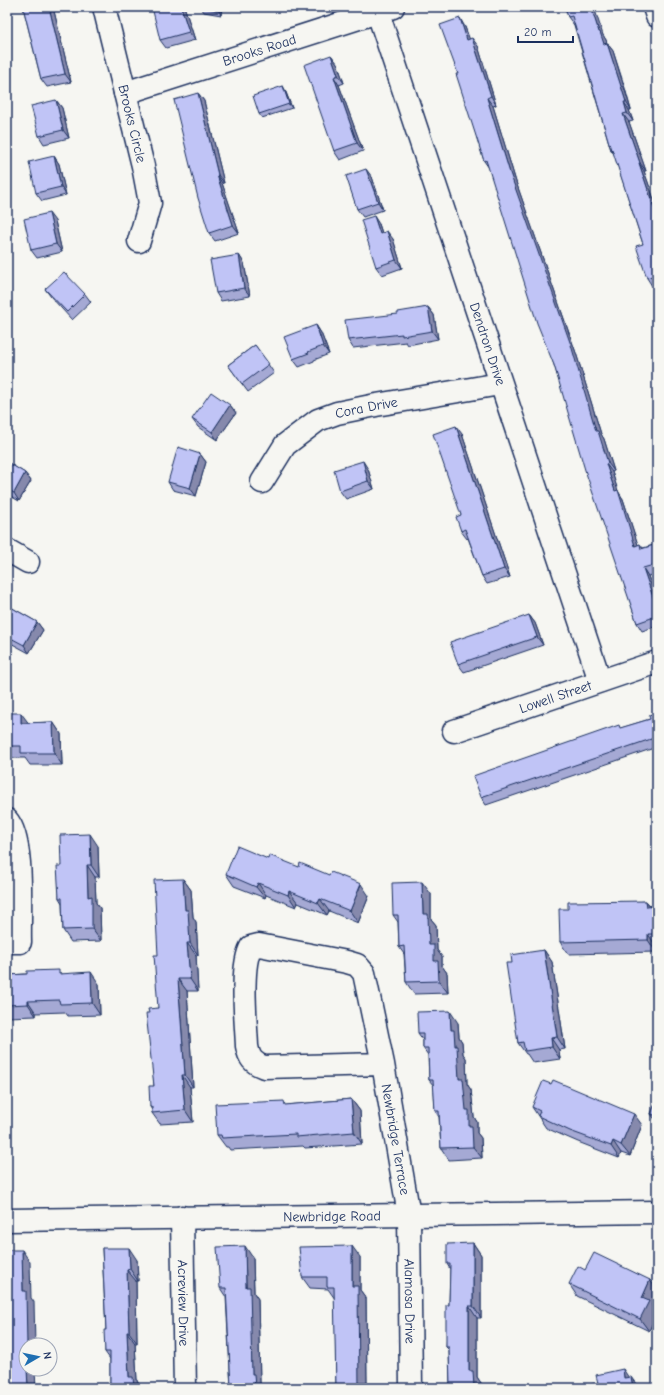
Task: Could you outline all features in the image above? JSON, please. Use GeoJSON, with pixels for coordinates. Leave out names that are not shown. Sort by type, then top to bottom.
{"type":"FeatureCollection","features":[{"type":"Feature","properties":{"kind":"street","name":"Brooks Circle"},"geometry":{"type":"LineString","coordinates":[[104,7],[150,203],[139,241]]}},
{"type":"Feature","properties":{"kind":"street"},"geometry":{"type":"LineString","coordinates":[[654,7],[657,16]]}},
{"type":"Feature","properties":{"kind":"street","name":"Brooks Road"},"geometry":{"type":"LineString","coordinates":[[125,93],[383,9]]}},
{"type":"Feature","properties":{"kind":"street","name":"Dendron Drive"},"geometry":{"type":"LineString","coordinates":[[383,9],[500,384],[600,681]]}},
{"type":"Feature","properties":{"kind":"street","name":"Cora Drive"},"geometry":{"type":"LineString","coordinates":[[262,482],[285,445],[318,420],[336,413],[376,404],[500,384]]}},
{"type":"Feature","properties":{"kind":"street"},"geometry":{"type":"LineString","coordinates":[[7,550],[28,562]]}},
{"type":"Feature","properties":{"kind":"street","name":"Lowell Street"},"geometry":{"type":"LineString","coordinates":[[454,731],[657,662]]}},
{"type":"Feature","properties":{"kind":"street"},"geometry":{"type":"LineString","coordinates":[[7,820],[12,826],[17,842],[20,942],[7,942]]}},
{"type":"Feature","properties":{"kind":"street","name":"Newbridge Terrace"},"geometry":{"type":"LineString","coordinates":[[383,1064],[264,1067],[255,1063],[248,1055],[247,1046],[245,970],[246,955],[250,947],[259,945],[356,965],[364,973],[383,1064],[409,1215]]}},
{"type":"Feature","properties":{"kind":"street","name":"Newbridge Road"},"geometry":{"type":"LineString","coordinates":[[7,1220],[657,1212]]}},
{"type":"Feature","properties":{"kind":"street","name":"Alamosa Drive"},"geometry":{"type":"LineString","coordinates":[[409,1215],[411,1388]]}},
{"type":"Feature","properties":{"kind":"street","name":"Acreview Drive"},"geometry":{"type":"LineString","coordinates":[[182,1217],[185,1388]]}},
{"type":"Feature","properties":{"kind":"building"},"geometry":{"type":"Polygon","coordinates":[[[23,7],[49,7],[65,74],[41,79],[23,7]]]}},
{"type":"Feature","properties":{"kind":"building"},"geometry":{"type":"Polygon","coordinates":[[[152,7],[181,7],[189,32],[160,40],[152,7]]]}},
{"type":"Feature","properties":{"kind":"building"},"geometry":{"type":"Polygon","coordinates":[[[219,7],[219,11],[201,8],[219,7]]]}},
{"type":"Feature","properties":{"kind":"building"},"geometry":{"type":"Polygon","coordinates":[[[565,7],[591,7],[604,44],[607,43],[619,80],[626,102],[624,102],[627,113],[623,114],[657,217],[657,291],[652,276],[647,278],[636,246],[643,244],[612,149],[611,150],[572,16],[568,17],[565,7]]]}},
{"type":"Feature","properties":{"kind":"building"},"geometry":{"type":"Polygon","coordinates":[[[460,18],[467,40],[472,38],[491,96],[487,98],[510,173],[571,345],[596,431],[598,431],[608,463],[606,464],[615,491],[618,490],[635,546],[640,544],[641,549],[657,544],[657,564],[643,568],[657,609],[657,616],[637,623],[585,470],[554,365],[537,323],[486,160],[484,161],[456,74],[458,74],[440,25],[460,18]]]}},
{"type":"Feature","properties":{"kind":"building"},"geometry":{"type":"Polygon","coordinates":[[[331,55],[338,75],[334,77],[357,143],[334,151],[304,65],[331,55]]]}},
{"type":"Feature","properties":{"kind":"building"},"geometry":{"type":"Polygon","coordinates":[[[283,86],[289,104],[259,114],[253,96],[283,86]]]}},
{"type":"Feature","properties":{"kind":"building"},"geometry":{"type":"Polygon","coordinates":[[[198,93],[217,175],[233,225],[209,233],[198,198],[174,100],[198,93]]]}},
{"type":"Feature","properties":{"kind":"building"},"geometry":{"type":"Polygon","coordinates":[[[56,100],[63,130],[39,136],[31,106],[56,100]]]}},
{"type":"Feature","properties":{"kind":"building"},"geometry":{"type":"Polygon","coordinates":[[[54,156],[61,187],[36,193],[29,162],[54,156]]]}},
{"type":"Feature","properties":{"kind":"building"},"geometry":{"type":"Polygon","coordinates":[[[366,169],[378,202],[357,209],[346,176],[366,169]]]}},
{"type":"Feature","properties":{"kind":"building"},"geometry":{"type":"Polygon","coordinates":[[[49,213],[56,244],[31,250],[24,219],[49,213]]]}},
{"type":"Feature","properties":{"kind":"building"},"geometry":{"type":"Polygon","coordinates":[[[374,216],[380,234],[387,231],[396,260],[376,267],[361,220],[374,216]]]}},
{"type":"Feature","properties":{"kind":"building"},"geometry":{"type":"Polygon","coordinates":[[[239,255],[244,288],[216,293],[210,260],[239,255]]]}},
{"type":"Feature","properties":{"kind":"building"},"geometry":{"type":"Polygon","coordinates":[[[64,272],[85,294],[67,312],[45,289],[64,272]]]}},
{"type":"Feature","properties":{"kind":"building"},"geometry":{"type":"Polygon","coordinates":[[[428,307],[432,331],[402,336],[402,334],[348,340],[345,320],[398,314],[398,312],[428,307]]]}},
{"type":"Feature","properties":{"kind":"building"},"geometry":{"type":"Polygon","coordinates":[[[316,325],[323,346],[293,359],[284,337],[316,325]]]}},
{"type":"Feature","properties":{"kind":"building"},"geometry":{"type":"Polygon","coordinates":[[[255,345],[269,364],[242,384],[228,365],[255,345]]]}},
{"type":"Feature","properties":{"kind":"building"},"geometry":{"type":"Polygon","coordinates":[[[211,392],[230,405],[212,432],[192,419],[211,392]]]}},
{"type":"Feature","properties":{"kind":"building"},"geometry":{"type":"Polygon","coordinates":[[[456,426],[504,569],[482,576],[465,529],[461,531],[456,517],[461,515],[433,434],[456,426]]]}},
{"type":"Feature","properties":{"kind":"building"},"geometry":{"type":"Polygon","coordinates":[[[178,447],[200,454],[190,488],[168,482],[178,447]]]}},
{"type":"Feature","properties":{"kind":"building"},"geometry":{"type":"Polygon","coordinates":[[[363,461],[368,481],[340,491],[334,470],[363,461]]]}},
{"type":"Feature","properties":{"kind":"building"},"geometry":{"type":"Polygon","coordinates":[[[7,462],[25,473],[14,493],[7,489],[7,462]]]}},
{"type":"Feature","properties":{"kind":"building"},"geometry":{"type":"Polygon","coordinates":[[[7,605],[37,622],[24,645],[7,636],[7,605]]]}},
{"type":"Feature","properties":{"kind":"building"},"geometry":{"type":"Polygon","coordinates":[[[529,615],[537,637],[458,664],[450,642],[529,615]]]}},
{"type":"Feature","properties":{"kind":"building"},"geometry":{"type":"Polygon","coordinates":[[[657,712],[657,737],[481,797],[473,776],[619,725],[620,728],[650,719],[649,715],[657,712]]]}},
{"type":"Feature","properties":{"kind":"building"},"geometry":{"type":"Polygon","coordinates":[[[7,713],[21,713],[21,723],[53,722],[54,753],[21,753],[21,746],[7,746],[7,713]]]}},
{"type":"Feature","properties":{"kind":"building"},"geometry":{"type":"Polygon","coordinates":[[[90,834],[91,865],[87,865],[88,897],[92,896],[92,929],[63,930],[62,898],[59,898],[57,866],[61,866],[60,835],[90,834]]]}},
{"type":"Feature","properties":{"kind":"building"},"geometry":{"type":"Polygon","coordinates":[[[237,846],[268,859],[269,855],[299,867],[300,863],[329,875],[331,872],[361,884],[350,911],[320,899],[318,903],[289,891],[288,895],[258,883],[256,887],[226,874],[237,846]]]}},
{"type":"Feature","properties":{"kind":"building"},"geometry":{"type":"Polygon","coordinates":[[[183,879],[185,910],[188,910],[190,943],[187,943],[190,979],[178,979],[185,1075],[182,1075],[185,1110],[152,1113],[152,1107],[150,1107],[149,1086],[154,1086],[146,1013],[149,1013],[148,1009],[158,1008],[154,955],[158,955],[154,880],[183,879]]]}},
{"type":"Feature","properties":{"kind":"building"},"geometry":{"type":"Polygon","coordinates":[[[422,882],[423,914],[428,914],[429,945],[434,945],[434,961],[438,961],[439,981],[406,982],[404,946],[399,947],[398,915],[393,915],[392,883],[422,882]]]}},
{"type":"Feature","properties":{"kind":"building"},"geometry":{"type":"Polygon","coordinates":[[[646,901],[647,907],[656,906],[656,934],[648,934],[648,940],[560,942],[559,909],[568,909],[568,902],[646,901]]]}},
{"type":"Feature","properties":{"kind":"building"},"geometry":{"type":"Polygon","coordinates":[[[544,950],[557,1037],[551,1038],[552,1047],[525,1051],[523,1042],[518,1043],[506,963],[512,963],[511,955],[544,950]]]}},
{"type":"Feature","properties":{"kind":"building"},"geometry":{"type":"Polygon","coordinates":[[[59,970],[59,974],[91,972],[92,1003],[60,1004],[59,1000],[28,1001],[28,1004],[7,1005],[7,975],[27,974],[27,971],[59,970]]]}},
{"type":"Feature","properties":{"kind":"building"},"geometry":{"type":"Polygon","coordinates":[[[450,1011],[451,1030],[454,1030],[455,1046],[457,1046],[459,1079],[463,1079],[466,1110],[469,1110],[469,1126],[472,1126],[473,1147],[441,1148],[439,1111],[435,1111],[433,1080],[429,1080],[428,1048],[423,1048],[423,1033],[418,1033],[417,1012],[450,1011]]]}},
{"type":"Feature","properties":{"kind":"building"},"geometry":{"type":"Polygon","coordinates":[[[553,1080],[634,1114],[621,1145],[613,1141],[611,1146],[570,1131],[538,1116],[540,1111],[532,1107],[543,1081],[551,1084],[553,1080]]]}},
{"type":"Feature","properties":{"kind":"building"},"geometry":{"type":"Polygon","coordinates":[[[351,1099],[354,1132],[296,1137],[296,1134],[222,1138],[221,1135],[217,1135],[215,1104],[284,1101],[285,1105],[351,1099]]]}},
{"type":"Feature","properties":{"kind":"building"},"geometry":{"type":"Polygon","coordinates":[[[657,1099],[657,1116],[651,1114],[657,1099]]]}},
{"type":"Feature","properties":{"kind":"building"},"geometry":{"type":"Polygon","coordinates":[[[473,1243],[473,1306],[469,1306],[469,1371],[473,1371],[474,1388],[450,1388],[449,1347],[446,1347],[446,1305],[449,1305],[450,1264],[447,1264],[447,1244],[473,1243]]]}},
{"type":"Feature","properties":{"kind":"building"},"geometry":{"type":"Polygon","coordinates":[[[245,1246],[246,1287],[250,1287],[252,1374],[254,1374],[255,1388],[231,1388],[226,1288],[220,1288],[217,1247],[245,1246]]]}},
{"type":"Feature","properties":{"kind":"building"},"geometry":{"type":"Polygon","coordinates":[[[352,1246],[352,1286],[358,1286],[359,1388],[336,1388],[334,1287],[327,1287],[327,1277],[302,1277],[299,1247],[352,1246]]]}},
{"type":"Feature","properties":{"kind":"building"},"geometry":{"type":"Polygon","coordinates":[[[102,1248],[129,1248],[130,1269],[127,1270],[129,1332],[127,1332],[129,1377],[133,1377],[134,1388],[110,1388],[110,1352],[105,1352],[104,1330],[106,1330],[102,1248]]]}},
{"type":"Feature","properties":{"kind":"building"},"geometry":{"type":"Polygon","coordinates":[[[7,1250],[22,1250],[23,1291],[26,1291],[27,1337],[18,1337],[18,1377],[27,1377],[28,1388],[7,1388],[7,1250]]]}},
{"type":"Feature","properties":{"kind":"building"},"geometry":{"type":"Polygon","coordinates":[[[594,1253],[650,1280],[642,1298],[649,1301],[640,1319],[569,1284],[578,1266],[585,1270],[594,1253]]]}},
{"type":"Feature","properties":{"kind":"building"},"geometry":{"type":"Polygon","coordinates":[[[623,1369],[624,1378],[631,1377],[633,1388],[593,1388],[592,1384],[598,1383],[596,1375],[623,1369]]]}}]}
